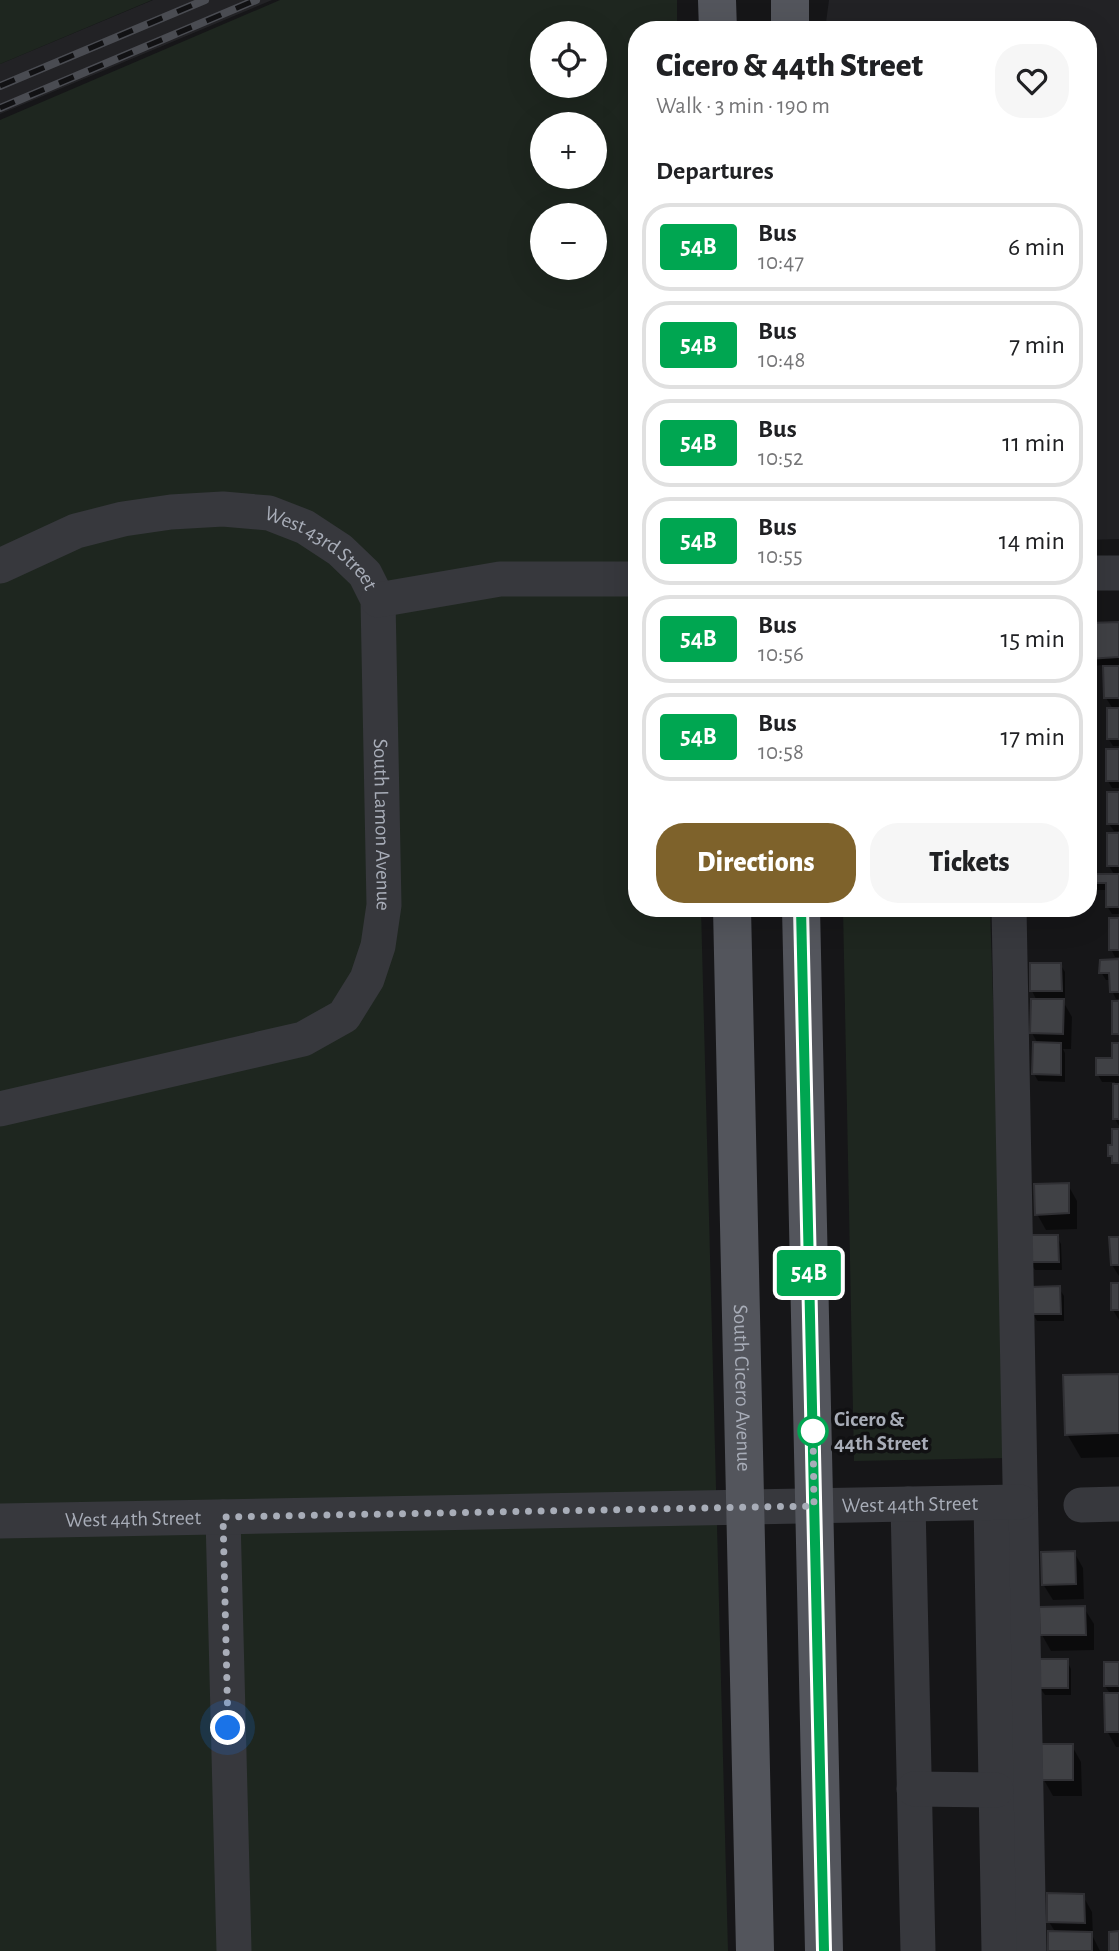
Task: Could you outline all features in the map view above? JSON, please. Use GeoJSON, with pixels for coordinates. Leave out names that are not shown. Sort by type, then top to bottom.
{"type":"FeatureCollection","features":[{"type":"Feature","properties":{"kind":"main road"},"geometry":{"type":"LineString","coordinates":[[717,0],[718,21]]}},
{"type":"Feature","properties":{"kind":"main road"},"geometry":{"type":"LineString","coordinates":[[790,0],[790,21]]}},
{"type":"Feature","properties":{"kind":"main road","name":"South Cicero Avenue"},"geometry":{"type":"LineString","coordinates":[[732,917],[755,1951]]}},
{"type":"Feature","properties":{"kind":"main road"},"geometry":{"type":"LineString","coordinates":[[801,917],[824,1951]]}},
{"type":"Feature","properties":{"kind":"street","name":"West 43rd Street"},"geometry":{"type":"LineString","coordinates":[[0,566],[76,531],[123,519],[171,512],[223,509],[269,513],[305,527],[340,550],[365,574],[377,600],[500,579],[628,579]]}},
{"type":"Feature","properties":{"kind":"street"},"geometry":{"type":"LineString","coordinates":[[1097,573],[1119,573]]}},
{"type":"Feature","properties":{"kind":"street","name":"South Lamon Avenue"},"geometry":{"type":"LineString","coordinates":[[0,1109],[303,1039],[344,1016],[367,979],[378,946],[384,905],[377,600]]}},
{"type":"Feature","properties":{"kind":"street"},"geometry":{"type":"LineString","coordinates":[[999,1951],[996,1790],[1006,1502],[1009,917]]}},
{"type":"Feature","properties":{"kind":"street"},"geometry":{"type":"LineString","coordinates":[[1006,1502],[1029,1951]]}},
{"type":"Feature","properties":{"kind":"street","name":"West 44th Street"},"geometry":{"type":"LineString","coordinates":[[0,1521],[1006,1502]]}},
{"type":"Feature","properties":{"kind":"street"},"geometry":{"type":"LineString","coordinates":[[908,1504],[918,1951]]}},
{"type":"Feature","properties":{"kind":"street"},"geometry":{"type":"LineString","coordinates":[[1082,1505],[1119,1504]]}},
{"type":"Feature","properties":{"kind":"street"},"geometry":{"type":"LineString","coordinates":[[223,1517],[234,1951]]}},
{"type":"Feature","properties":{"kind":"street"},"geometry":{"type":"LineString","coordinates":[[914,1789],[996,1790]]}},
{"type":"Feature","properties":{"kind":"shaded area"},"geometry":{"type":"Polygon","coordinates":[[[0,0],[152,0],[0,64],[0,0]]]}},
{"type":"Feature","properties":{"kind":"shaded area"},"geometry":{"type":"Polygon","coordinates":[[[153,0],[272,0],[0,114],[0,64],[153,0]]]}},
{"type":"Feature","properties":{"kind":"shaded area"},"geometry":{"type":"Polygon","coordinates":[[[280,0],[677,0],[677,21],[628,21],[628,917],[701,917],[728,1951],[0,1951],[0,120],[280,0]]]}},
{"type":"Feature","properties":{"kind":"shaded area"},"geometry":{"type":"Polygon","coordinates":[[[829,0],[1119,0],[1119,539],[1097,540],[1097,21],[826,21],[829,0]]]}},
{"type":"Feature","properties":{"kind":"shaded area"},"geometry":{"type":"Polygon","coordinates":[[[843,917],[990,917],[1008,1458],[854,1461],[843,917]]]}},
{"type":"Feature","properties":{"kind":"building"},"geometry":{"type":"Polygon","coordinates":[[[1119,622],[1119,657],[1097,658],[1097,623],[1119,622]]]}},
{"type":"Feature","properties":{"kind":"building"},"geometry":{"type":"Polygon","coordinates":[[[1103,666],[1119,666],[1119,698],[1104,698],[1103,666]]]}},
{"type":"Feature","properties":{"kind":"building"},"geometry":{"type":"Polygon","coordinates":[[[1107,708],[1119,708],[1119,739],[1107,739],[1107,708]]]}},
{"type":"Feature","properties":{"kind":"building"},"geometry":{"type":"Polygon","coordinates":[[[1106,749],[1119,749],[1119,781],[1106,781],[1106,749]]]}},
{"type":"Feature","properties":{"kind":"building"},"geometry":{"type":"Polygon","coordinates":[[[1107,792],[1119,792],[1119,824],[1107,824],[1107,792]]]}},
{"type":"Feature","properties":{"kind":"building"},"geometry":{"type":"Polygon","coordinates":[[[1107,833],[1119,833],[1119,866],[1107,866],[1107,833]]]}},
{"type":"Feature","properties":{"kind":"building"},"geometry":{"type":"Polygon","coordinates":[[[1097,874],[1119,874],[1119,907],[1106,907],[1106,883],[1097,883],[1097,874]]]}},
{"type":"Feature","properties":{"kind":"building"},"geometry":{"type":"Polygon","coordinates":[[[1109,918],[1119,918],[1119,950],[1109,950],[1109,918]]]}},
{"type":"Feature","properties":{"kind":"building"},"geometry":{"type":"Polygon","coordinates":[[[1119,959],[1119,992],[1110,992],[1109,973],[1099,973],[1100,960],[1119,959]]]}},
{"type":"Feature","properties":{"kind":"building"},"geometry":{"type":"Polygon","coordinates":[[[1030,963],[1061,963],[1062,991],[1030,991],[1030,963]]]}},
{"type":"Feature","properties":{"kind":"building"},"geometry":{"type":"Polygon","coordinates":[[[1031,999],[1064,999],[1063,1034],[1030,1033],[1031,999]]]}},
{"type":"Feature","properties":{"kind":"building"},"geometry":{"type":"Polygon","coordinates":[[[1112,1001],[1119,1001],[1119,1034],[1112,1034],[1112,1001]]]}},
{"type":"Feature","properties":{"kind":"building"},"geometry":{"type":"Polygon","coordinates":[[[1033,1042],[1061,1043],[1061,1075],[1032,1074],[1033,1042]]]}},
{"type":"Feature","properties":{"kind":"building"},"geometry":{"type":"Polygon","coordinates":[[[1112,1043],[1119,1043],[1119,1075],[1096,1075],[1096,1058],[1112,1058],[1112,1043]]]}},
{"type":"Feature","properties":{"kind":"building"},"geometry":{"type":"Polygon","coordinates":[[[1113,1084],[1119,1084],[1119,1119],[1113,1119],[1113,1084]]]}},
{"type":"Feature","properties":{"kind":"building"},"geometry":{"type":"Polygon","coordinates":[[[1112,1129],[1119,1129],[1119,1163],[1112,1163],[1112,1156],[1108,1156],[1108,1145],[1112,1145],[1112,1129]]]}},
{"type":"Feature","properties":{"kind":"building"},"geometry":{"type":"Polygon","coordinates":[[[1069,1183],[1069,1213],[1035,1215],[1034,1184],[1069,1183]]]}},
{"type":"Feature","properties":{"kind":"building"},"geometry":{"type":"Polygon","coordinates":[[[1029,1235],[1058,1235],[1059,1262],[1029,1262],[1029,1235]]]}},
{"type":"Feature","properties":{"kind":"building"},"geometry":{"type":"Polygon","coordinates":[[[1109,1237],[1119,1237],[1119,1265],[1111,1265],[1109,1237]]]}},
{"type":"Feature","properties":{"kind":"building"},"geometry":{"type":"Polygon","coordinates":[[[1111,1283],[1119,1283],[1119,1310],[1111,1310],[1111,1283]]]}},
{"type":"Feature","properties":{"kind":"building"},"geometry":{"type":"Polygon","coordinates":[[[1060,1286],[1061,1314],[1031,1314],[1031,1287],[1060,1286]]]}},
{"type":"Feature","properties":{"kind":"building"},"geometry":{"type":"Polygon","coordinates":[[[1119,1374],[1119,1433],[1065,1435],[1063,1375],[1119,1374]]]}},
{"type":"Feature","properties":{"kind":"building"},"geometry":{"type":"Polygon","coordinates":[[[1075,1551],[1076,1584],[1042,1585],[1041,1552],[1075,1551]]]}},
{"type":"Feature","properties":{"kind":"building"},"geometry":{"type":"Polygon","coordinates":[[[1085,1606],[1086,1635],[1040,1635],[1039,1607],[1085,1606]]]}},
{"type":"Feature","properties":{"kind":"building"},"geometry":{"type":"Polygon","coordinates":[[[1039,1659],[1068,1659],[1068,1688],[1039,1688],[1039,1659]]]}},
{"type":"Feature","properties":{"kind":"building"},"geometry":{"type":"Polygon","coordinates":[[[1104,1662],[1119,1662],[1119,1686],[1104,1686],[1104,1662]]]}},
{"type":"Feature","properties":{"kind":"building"},"geometry":{"type":"Polygon","coordinates":[[[1104,1693],[1119,1693],[1119,1732],[1105,1732],[1104,1693]]]}},
{"type":"Feature","properties":{"kind":"building"},"geometry":{"type":"Polygon","coordinates":[[[1041,1744],[1073,1744],[1073,1780],[1042,1780],[1041,1744]]]}},
{"type":"Feature","properties":{"kind":"building"},"geometry":{"type":"Polygon","coordinates":[[[1047,1893],[1084,1894],[1085,1923],[1047,1922],[1047,1893]]]}},
{"type":"Feature","properties":{"kind":"building"},"geometry":{"type":"Polygon","coordinates":[[[1048,1931],[1092,1932],[1092,1951],[1048,1951],[1048,1931]]]}},
{"type":"Feature","properties":{"kind":"building"},"geometry":{"type":"Polygon","coordinates":[[[1119,1931],[1119,1951],[1109,1951],[1109,1932],[1119,1931]]]}},
{"type":"Feature","properties":{"kind":"railway"},"geometry":{"type":"LineString","coordinates":[[0,86],[205,0]]}},
{"type":"Feature","properties":{"kind":"railway"},"geometry":{"type":"LineString","coordinates":[[0,108],[256,0]]}},
{"type":"Feature","properties":{"kind":"bus line","name":"54B"},"geometry":{"type":"LineString","coordinates":[[801,917],[824,1951]]}},
{"type":"Feature","properties":{"kind":"place","name":"Cicero & 44th Street"},"geometry":{"type":"Point","coordinates":[813,1431]}},
{"type":"Feature","properties":{"kind":"route"},"geometry":{"type":"LineString","coordinates":[[228,1728],[223,1517],[814,1506],[813,1431]]}}]}
